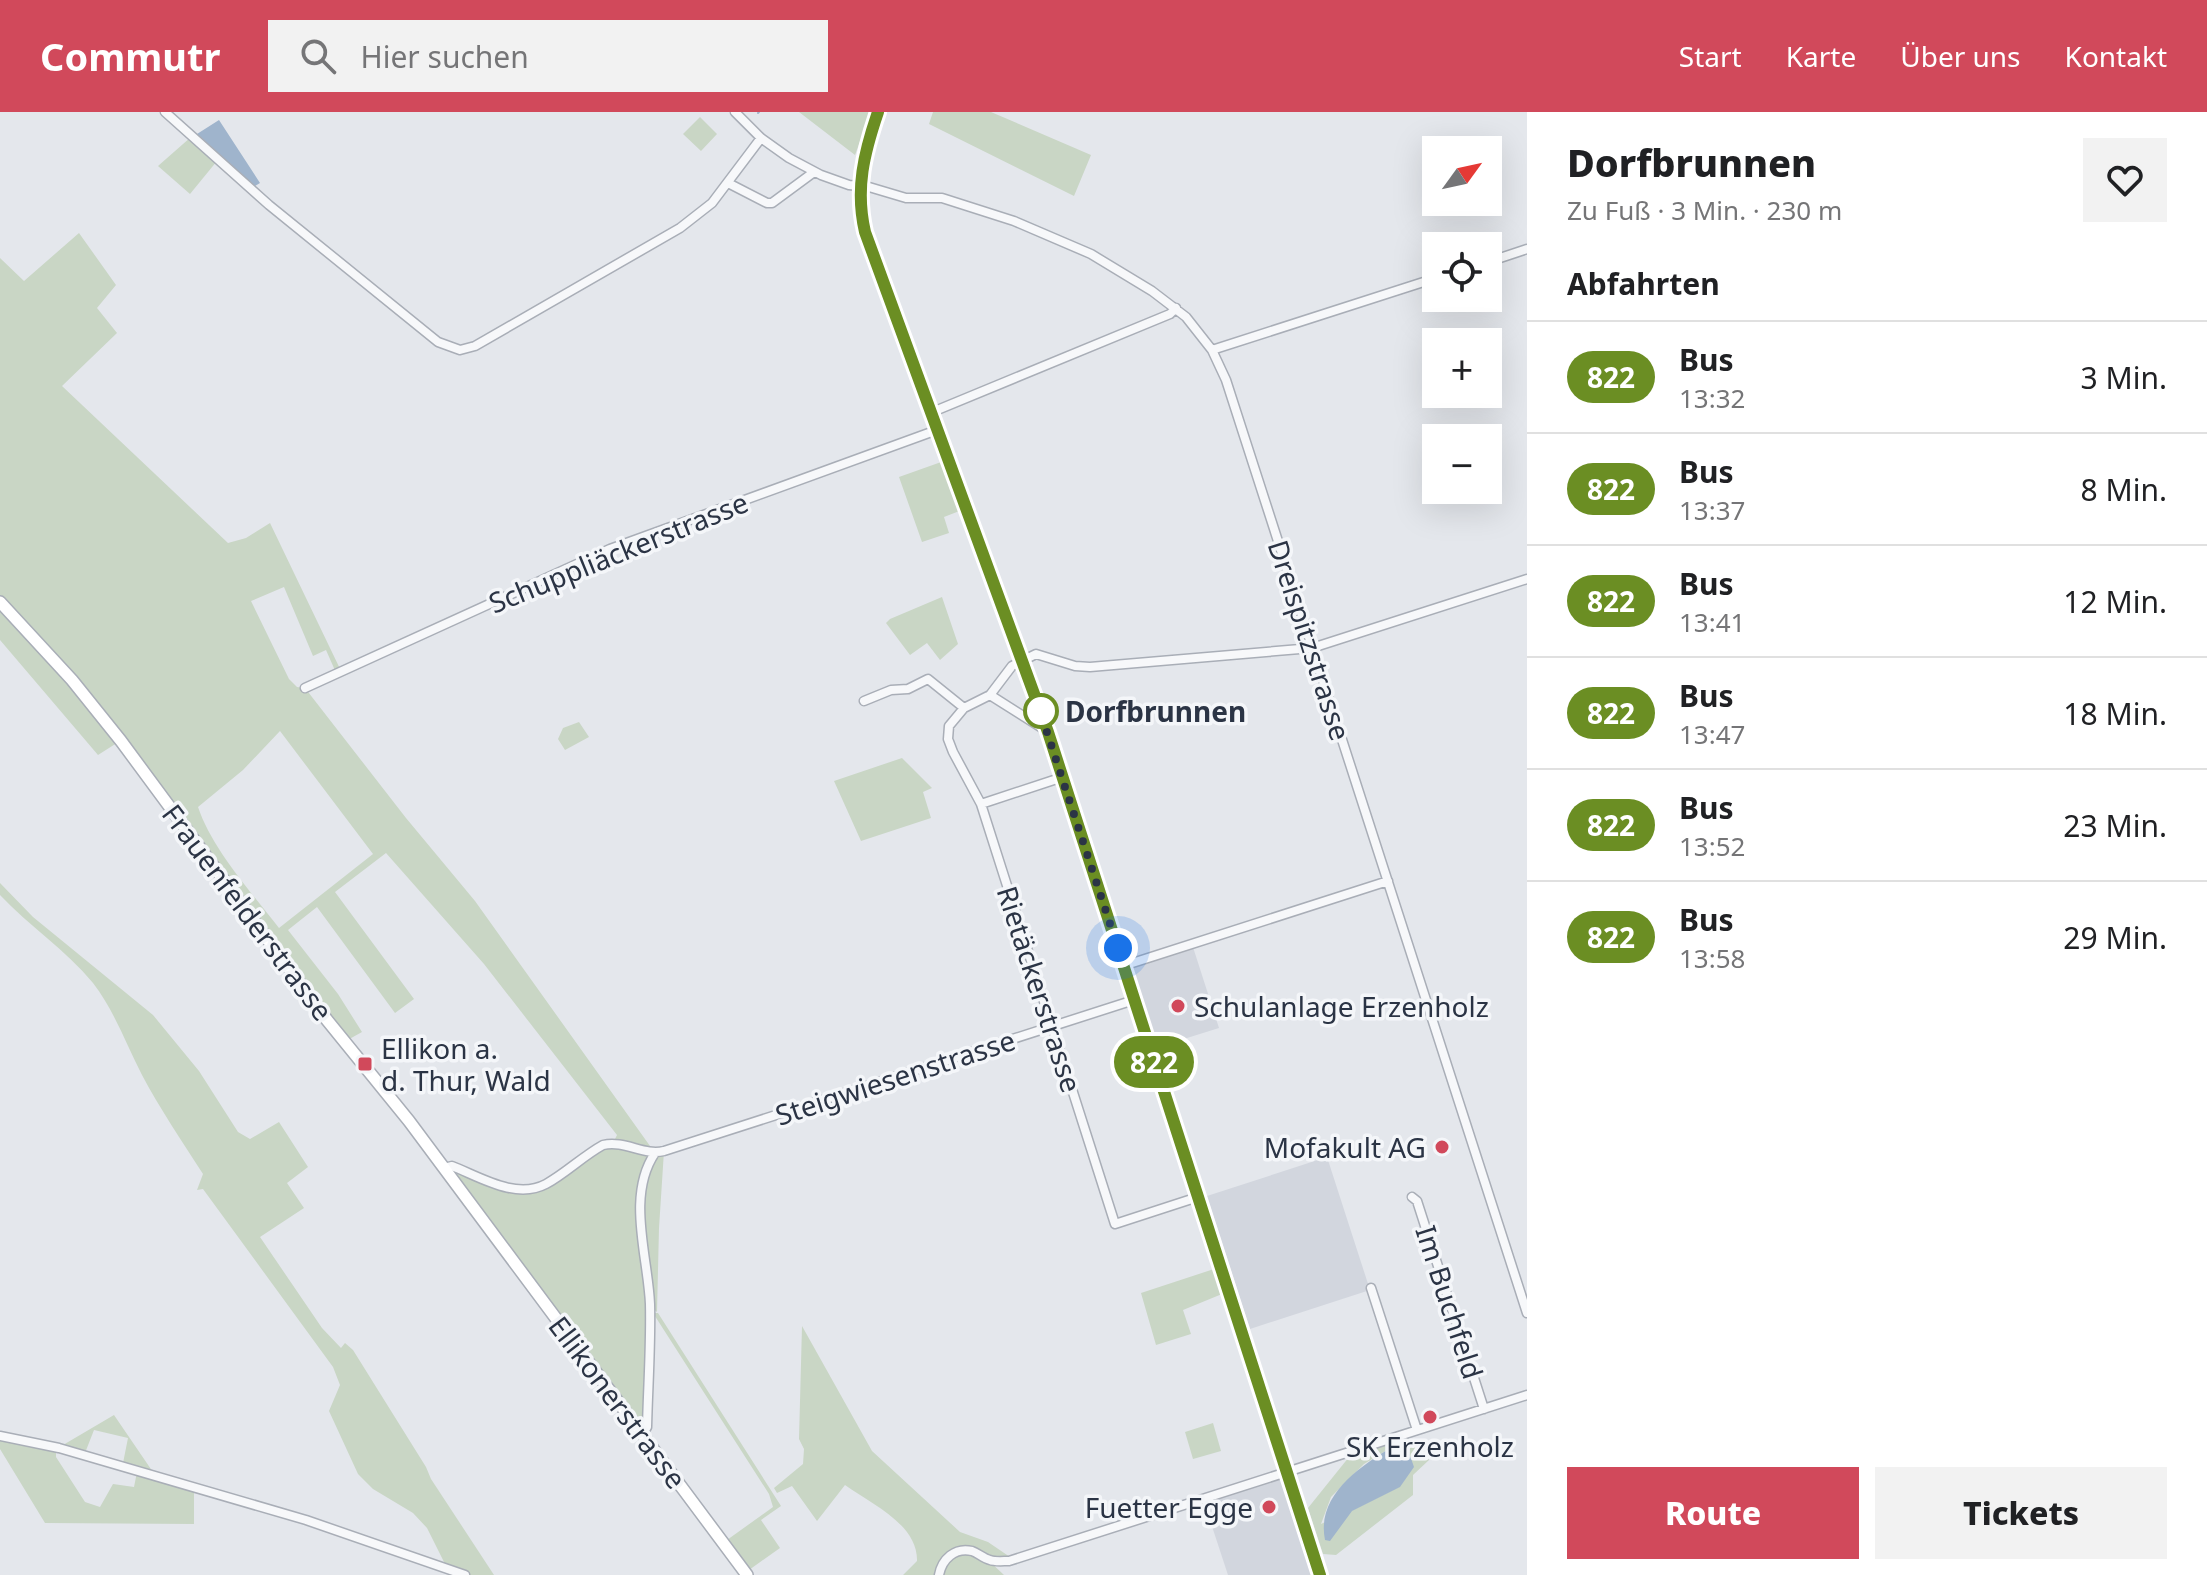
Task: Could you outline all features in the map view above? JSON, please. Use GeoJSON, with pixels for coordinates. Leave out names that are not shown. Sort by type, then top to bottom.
{"type":"FeatureCollection","features":[{"type":"Feature","properties":{"kind":"main road"},"geometry":{"type":"LineString","coordinates":[[878,112],[868,141],[859,187],[861,214],[873,256],[1048,732],[1320,1575]]}},
{"type":"Feature","properties":{"kind":"street"},"geometry":{"type":"LineString","coordinates":[[165,112],[217,161],[438,342],[460,350],[475,346],[702,213],[761,138]]}},
{"type":"Feature","properties":{"kind":"street","name":"Dreispitzstrasse"},"geometry":{"type":"LineString","coordinates":[[735,112],[761,138],[814,172],[906,198],[942,198],[1014,221],[1091,254],[1176,308],[1196,326],[1212,350],[1226,380],[1527,1313]]}},
{"type":"Feature","properties":{"kind":"street"},"geometry":{"type":"LineString","coordinates":[[728,183],[772,203],[814,172]]}},
{"type":"Feature","properties":{"kind":"street"},"geometry":{"type":"LineString","coordinates":[[1502,257],[1527,249]]}},
{"type":"Feature","properties":{"kind":"street"},"geometry":{"type":"LineString","coordinates":[[1212,350],[1422,282]]}},
{"type":"Feature","properties":{"kind":"street"},"geometry":{"type":"LineString","coordinates":[[930,413],[1170,314],[1176,308]]}},
{"type":"Feature","properties":{"kind":"street","name":"Schuppliäckerstrasse"},"geometry":{"type":"LineString","coordinates":[[305,688],[610,549],[937,430]]}},
{"type":"Feature","properties":{"kind":"street"},"geometry":{"type":"LineString","coordinates":[[864,701],[891,690],[908,689],[928,679],[964,708],[990,695],[1012,666],[1036,654],[1075,666],[1090,667],[1312,648],[1527,579]]}},
{"type":"Feature","properties":{"kind":"street","name":"Frauenfelderstrasse"},"geometry":{"type":"LineString","coordinates":[[0,602],[97,710],[336,1031],[388,1093],[488,1228]]}},
{"type":"Feature","properties":{"kind":"street"},"geometry":{"type":"LineString","coordinates":[[990,695],[1048,732]]}},
{"type":"Feature","properties":{"kind":"street","name":"Rietäckerstrasse"},"geometry":{"type":"LineString","coordinates":[[964,708],[949,726],[948,739],[981,804],[1115,1224],[1198,1197]]}},
{"type":"Feature","properties":{"kind":"street"},"geometry":{"type":"LineString","coordinates":[[981,804],[1063,777]]}},
{"type":"Feature","properties":{"kind":"street"},"geometry":{"type":"LineString","coordinates":[[1123,966],[1388,881]]}},
{"type":"Feature","properties":{"kind":"street","name":"Steigwiesenstrasse"},"geometry":{"type":"LineString","coordinates":[[655,1153],[1134,1000]]}},
{"type":"Feature","properties":{"kind":"street"},"geometry":{"type":"LineString","coordinates":[[444,1168],[452,1166],[516,1190],[530,1190],[545,1184],[603,1145],[614,1143],[655,1153],[648,1163],[643,1183],[640,1220],[650,1307],[647,1427],[642,1435]]}},
{"type":"Feature","properties":{"kind":"street","name":"Im Buchfeld"},"geometry":{"type":"LineString","coordinates":[[1412,1197],[1417,1201],[1484,1409]]}},
{"type":"Feature","properties":{"kind":"street","name":"Ellikonerstrasse"},"geometry":{"type":"LineString","coordinates":[[488,1228],[747,1575]]}},
{"type":"Feature","properties":{"kind":"street"},"geometry":{"type":"LineString","coordinates":[[1371,1288],[1417,1430]]}},
{"type":"Feature","properties":{"kind":"street"},"geometry":{"type":"LineString","coordinates":[[939,1575],[945,1560],[961,1550],[972,1551],[991,1561],[1009,1561],[1527,1395]]}},
{"type":"Feature","properties":{"kind":"street"},"geometry":{"type":"LineString","coordinates":[[0,1436],[59,1448],[241,1500],[465,1575]]}},
{"type":"Feature","properties":{"kind":"shaded area","name":"Schulanlage Erzenholz"},"geometry":{"type":"Polygon","coordinates":[[[1192,944],[1219,1028],[1155,1048],[1131,963],[1192,944]]]}},
{"type":"Feature","properties":{"kind":"shaded area"},"geometry":{"type":"Polygon","coordinates":[[[1327,1157],[1370,1290],[1250,1329],[1207,1196],[1327,1157]]]}},
{"type":"Feature","properties":{"kind":"shaded area"},"geometry":{"type":"Polygon","coordinates":[[[1286,1471],[1320,1575],[1228,1575],[1203,1499],[1286,1471]]]}},
{"type":"Feature","properties":{"kind":"green space"},"geometry":{"type":"Polygon","coordinates":[[[799,112],[871,112],[855,155],[799,112]]]}},
{"type":"Feature","properties":{"kind":"green space"},"geometry":{"type":"Polygon","coordinates":[[[933,112],[991,112],[1091,155],[1074,196],[929,124],[933,112]]]}},
{"type":"Feature","properties":{"kind":"green space"},"geometry":{"type":"Polygon","coordinates":[[[700,117],[717,134],[701,151],[683,134],[700,117]]]}},
{"type":"Feature","properties":{"kind":"green space"},"geometry":{"type":"Polygon","coordinates":[[[191,137],[217,161],[190,194],[158,166],[191,137]]]}},
{"type":"Feature","properties":{"kind":"green space"},"geometry":{"type":"Polygon","coordinates":[[[79,233],[116,285],[97,308],[117,333],[62,386],[228,543],[246,538],[270,523],[342,673],[337,675],[326,650],[313,656],[284,587],[251,601],[289,679],[297,687],[305,688],[475,901],[655,1153],[664,1151],[657,1312],[651,1307],[647,1427],[642,1435],[444,1168],[530,1190],[613,1143],[617,1135],[484,964],[386,853],[335,892],[414,999],[395,1013],[317,907],[288,930],[338,994],[362,1032],[344,1042],[120,741],[98,755],[0,640],[0,258],[24,281],[79,233]],[[280,731],[243,770],[198,807],[223,855],[279,928],[373,854],[280,731]]]}},
{"type":"Feature","properties":{"kind":"green space"},"geometry":{"type":"Polygon","coordinates":[[[944,461],[962,510],[944,517],[949,533],[922,542],[899,477],[944,461]]]}},
{"type":"Feature","properties":{"kind":"green space"},"geometry":{"type":"Polygon","coordinates":[[[942,597],[958,644],[940,660],[927,643],[910,655],[886,623],[942,597]]]}},
{"type":"Feature","properties":{"kind":"green space"},"geometry":{"type":"Polygon","coordinates":[[[579,722],[589,737],[565,750],[558,739],[563,728],[579,722]]]}},
{"type":"Feature","properties":{"kind":"green space"},"geometry":{"type":"Polygon","coordinates":[[[902,758],[932,788],[923,792],[931,818],[861,841],[834,781],[902,758]]]}},
{"type":"Feature","properties":{"kind":"green space"},"geometry":{"type":"Polygon","coordinates":[[[0,883],[33,917],[153,1015],[199,1071],[238,1132],[250,1139],[279,1122],[308,1167],[287,1183],[304,1208],[260,1237],[322,1328],[341,1348],[345,1343],[353,1350],[431,1479],[494,1575],[465,1575],[447,1568],[427,1528],[413,1513],[373,1489],[358,1474],[329,1411],[340,1385],[333,1367],[203,1189],[197,1190],[203,1174],[149,1088],[100,993],[71,960],[0,895],[0,883]]]}},
{"type":"Feature","properties":{"kind":"green space"},"geometry":{"type":"Polygon","coordinates":[[[1214,1269],[1222,1294],[1183,1310],[1191,1334],[1156,1345],[1141,1293],[1214,1269]]]}},
{"type":"Feature","properties":{"kind":"green space"},"geometry":{"type":"Polygon","coordinates":[[[653,1313],[658,1313],[781,1506],[761,1520],[780,1548],[749,1570],[727,1540],[773,1507],[769,1494],[653,1313]]]}},
{"type":"Feature","properties":{"kind":"green space"},"geometry":{"type":"Polygon","coordinates":[[[802,1326],[872,1451],[960,1532],[988,1542],[1010,1557],[987,1559],[1004,1575],[903,1575],[917,1561],[910,1536],[891,1516],[845,1485],[817,1521],[792,1486],[777,1493],[774,1488],[803,1464],[804,1449],[799,1439],[802,1326]]]}},
{"type":"Feature","properties":{"kind":"green space"},"geometry":{"type":"Polygon","coordinates":[[[114,1415],[157,1478],[194,1488],[194,1524],[45,1523],[0,1449],[0,1438],[56,1449],[56,1457],[85,1502],[100,1507],[113,1484],[134,1487],[138,1467],[123,1463],[128,1438],[94,1430],[85,1453],[63,1445],[114,1415]]]}},
{"type":"Feature","properties":{"kind":"green space"},"geometry":{"type":"Polygon","coordinates":[[[1213,1423],[1221,1451],[1193,1459],[1185,1432],[1213,1423]]]}},
{"type":"Feature","properties":{"kind":"green space"},"geometry":{"type":"Polygon","coordinates":[[[1404,1438],[1416,1440],[1429,1460],[1413,1475],[1413,1495],[1336,1555],[1323,1554],[1308,1508],[1349,1457],[1404,1438]],[[1392,1447],[1364,1464],[1331,1497],[1321,1524],[1374,1499],[1392,1447]]]}},
{"type":"Feature","properties":{"kind":"water"},"geometry":{"type":"Polygon","coordinates":[[[219,120],[260,183],[255,186],[197,134],[219,120]]]}},
{"type":"Feature","properties":{"kind":"water"},"geometry":{"type":"Polygon","coordinates":[[[1392,1447],[1408,1450],[1414,1467],[1400,1487],[1352,1511],[1330,1541],[1325,1540],[1327,1510],[1343,1484],[1392,1447]]]}},
{"type":"Feature","properties":{"kind":"bus line","name":"822"},"geometry":{"type":"LineString","coordinates":[[878,112],[860,176],[865,232],[1048,732],[1320,1575]]}},
{"type":"Feature","properties":{"kind":"place","name":"Dorfbrunnen"},"geometry":{"type":"Point","coordinates":[1041,711]}},
{"type":"Feature","properties":{"kind":"place","name":"Schulanlage Erzenholz"},"geometry":{"type":"Point","coordinates":[1178,1006]}},
{"type":"Feature","properties":{"kind":"place","name":"Ellikon a. d. Thur, Wald"},"geometry":{"type":"Point","coordinates":[365,1064]}},
{"type":"Feature","properties":{"kind":"place","name":"Mofakult AG"},"geometry":{"type":"Point","coordinates":[1442,1147]}},
{"type":"Feature","properties":{"kind":"place","name":"SK Erzenholz"},"geometry":{"type":"Point","coordinates":[1430,1417]}},
{"type":"Feature","properties":{"kind":"place","name":"Fuetter Egge"},"geometry":{"type":"Point","coordinates":[1269,1507]}},
{"type":"Feature","properties":{"kind":"route"},"geometry":{"type":"LineString","coordinates":[[1041,711],[1039,708],[1118,948]]}}]}
